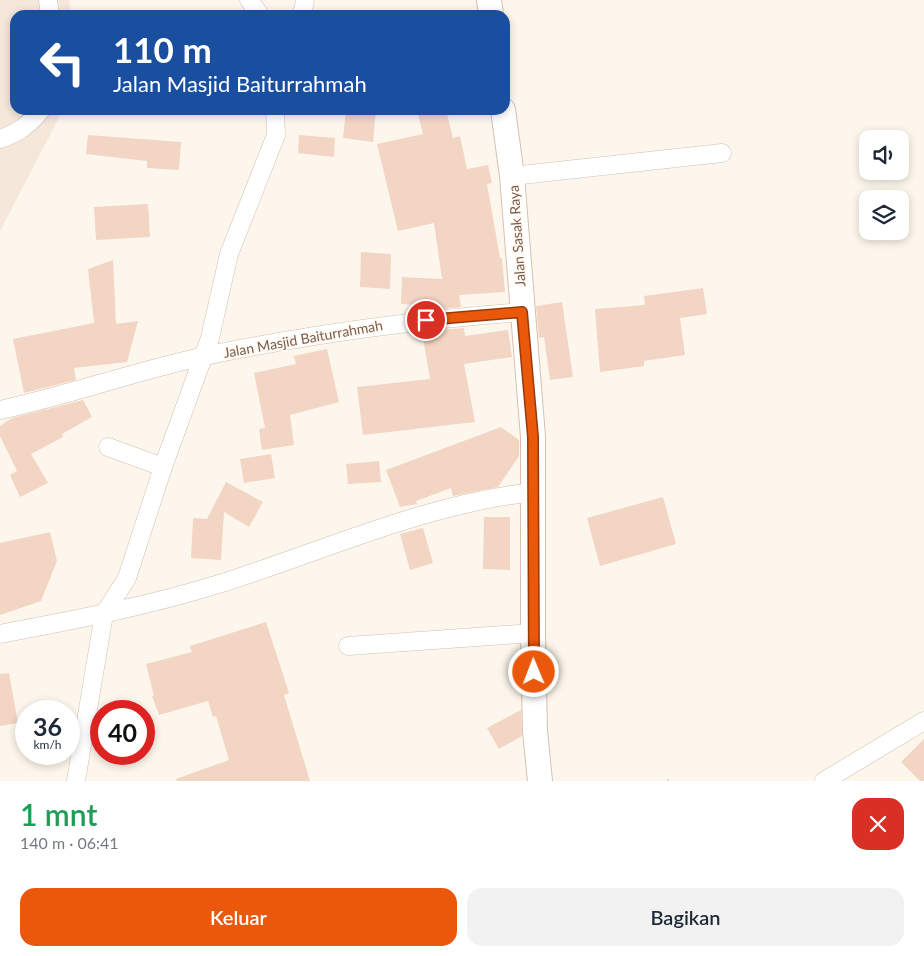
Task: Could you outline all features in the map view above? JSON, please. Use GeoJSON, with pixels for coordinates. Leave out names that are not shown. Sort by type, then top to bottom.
{"type":"FeatureCollection","features":[{"type":"Feature","properties":{"kind":"street"},"geometry":{"type":"LineString","coordinates":[[248,0],[256,10]]}},
{"type":"Feature","properties":{"kind":"street"},"geometry":{"type":"LineString","coordinates":[[0,139],[14,135],[31,123],[37,115]]}},
{"type":"Feature","properties":{"kind":"street"},"geometry":{"type":"LineString","coordinates":[[76,781],[104,614],[127,578],[162,467],[203,357],[217,315],[228,254],[276,135],[275,115]]}},
{"type":"Feature","properties":{"kind":"street","name":"Jalan Sasak Raya"},"geometry":{"type":"LineString","coordinates":[[505,115],[512,176],[533,437],[533,633],[536,731],[540,781]]}},
{"type":"Feature","properties":{"kind":"street"},"geometry":{"type":"LineString","coordinates":[[512,176],[722,154]]}},
{"type":"Feature","properties":{"kind":"street","name":"Jalan Masjid Baiturrahmah"},"geometry":{"type":"LineString","coordinates":[[0,410],[50,399],[203,357],[394,324],[522,312]]}},
{"type":"Feature","properties":{"kind":"street"},"geometry":{"type":"LineString","coordinates":[[108,447],[162,467]]}},
{"type":"Feature","properties":{"kind":"street"},"geometry":{"type":"LineString","coordinates":[[0,634],[104,614],[222,583],[415,516],[509,495],[534,492]]}},
{"type":"Feature","properties":{"kind":"street"},"geometry":{"type":"LineString","coordinates":[[348,646],[533,633]]}},
{"type":"Feature","properties":{"kind":"street"},"geometry":{"type":"LineString","coordinates":[[824,781],[924,721]]}},
{"type":"Feature","properties":{"kind":"shaded area"},"geometry":{"type":"Polygon","coordinates":[[[0,0],[69,0],[70,10],[10,10],[10,115],[60,115],[0,231],[0,0]]]}},
{"type":"Feature","properties":{"kind":"building"},"geometry":{"type":"Polygon","coordinates":[[[345,115],[376,115],[373,142],[343,138],[345,115]]]}},
{"type":"Feature","properties":{"kind":"building"},"geometry":{"type":"Polygon","coordinates":[[[418,115],[447,115],[453,138],[460,136],[467,169],[488,165],[492,183],[487,184],[500,258],[502,258],[505,292],[459,295],[461,307],[421,311],[420,305],[401,304],[402,277],[442,279],[434,223],[398,231],[377,144],[423,134],[418,115]]]}},
{"type":"Feature","properties":{"kind":"building"},"geometry":{"type":"Polygon","coordinates":[[[88,135],[181,142],[179,170],[147,168],[147,161],[86,154],[88,135]]]}},
{"type":"Feature","properties":{"kind":"building"},"geometry":{"type":"Polygon","coordinates":[[[299,135],[335,138],[334,157],[298,153],[299,135]]]}},
{"type":"Feature","properties":{"kind":"building"},"geometry":{"type":"Polygon","coordinates":[[[148,204],[150,237],[96,240],[94,207],[148,204]]]}},
{"type":"Feature","properties":{"kind":"building"},"geometry":{"type":"Polygon","coordinates":[[[361,252],[391,254],[390,289],[360,287],[361,252]]]}},
{"type":"Feature","properties":{"kind":"building"},"geometry":{"type":"Polygon","coordinates":[[[113,260],[116,324],[138,321],[127,362],[74,368],[76,380],[24,393],[13,339],[94,323],[88,269],[113,260]]]}},
{"type":"Feature","properties":{"kind":"building"},"geometry":{"type":"Polygon","coordinates":[[[703,288],[707,314],[680,318],[685,355],[644,361],[644,366],[600,372],[595,309],[645,305],[644,296],[703,288]]]}},
{"type":"Feature","properties":{"kind":"building"},"geometry":{"type":"Polygon","coordinates":[[[562,302],[573,377],[550,380],[544,337],[539,338],[536,306],[562,302]]]}},
{"type":"Feature","properties":{"kind":"building"},"geometry":{"type":"Polygon","coordinates":[[[464,328],[465,336],[508,330],[512,357],[464,364],[475,422],[363,435],[357,387],[430,379],[422,332],[464,328]]]}},
{"type":"Feature","properties":{"kind":"building"},"geometry":{"type":"Polygon","coordinates":[[[327,349],[339,402],[290,415],[294,445],[262,450],[259,429],[265,428],[254,373],[296,364],[294,356],[327,349]]]}},
{"type":"Feature","properties":{"kind":"building"},"geometry":{"type":"Polygon","coordinates":[[[83,400],[92,417],[62,434],[63,437],[31,454],[48,483],[20,497],[10,475],[17,471],[0,436],[0,426],[12,418],[83,400]]]}},
{"type":"Feature","properties":{"kind":"building"},"geometry":{"type":"Polygon","coordinates":[[[501,427],[519,440],[519,456],[498,487],[453,496],[451,488],[416,501],[417,504],[400,507],[386,470],[501,427]]]}},
{"type":"Feature","properties":{"kind":"building"},"geometry":{"type":"Polygon","coordinates":[[[271,454],[275,478],[244,483],[240,459],[271,454]]]}},
{"type":"Feature","properties":{"kind":"building"},"geometry":{"type":"Polygon","coordinates":[[[379,461],[381,482],[348,484],[346,464],[379,461]]]}},
{"type":"Feature","properties":{"kind":"building"},"geometry":{"type":"Polygon","coordinates":[[[226,482],[263,502],[249,527],[224,512],[221,560],[191,558],[193,518],[207,519],[226,482]]]}},
{"type":"Feature","properties":{"kind":"building"},"geometry":{"type":"Polygon","coordinates":[[[663,497],[676,544],[600,566],[587,518],[663,497]]]}},
{"type":"Feature","properties":{"kind":"building"},"geometry":{"type":"Polygon","coordinates":[[[484,517],[510,517],[510,570],[483,569],[484,517]]]}},
{"type":"Feature","properties":{"kind":"building"},"geometry":{"type":"Polygon","coordinates":[[[423,528],[433,563],[410,570],[400,534],[423,528]]]}},
{"type":"Feature","properties":{"kind":"building"},"geometry":{"type":"Polygon","coordinates":[[[50,532],[57,561],[41,601],[0,615],[0,543],[50,532]]]}},
{"type":"Feature","properties":{"kind":"building"},"geometry":{"type":"Polygon","coordinates":[[[266,622],[289,693],[284,695],[310,781],[177,781],[176,779],[229,760],[216,716],[213,717],[208,701],[159,715],[152,696],[154,696],[146,664],[192,652],[190,646],[266,622]]]}},
{"type":"Feature","properties":{"kind":"building"},"geometry":{"type":"Polygon","coordinates":[[[9,673],[15,706],[15,724],[0,726],[0,674],[9,673]]]}},
{"type":"Feature","properties":{"kind":"building"},"geometry":{"type":"Polygon","coordinates":[[[521,710],[522,736],[499,749],[487,728],[521,710]]]}},
{"type":"Feature","properties":{"kind":"building"},"geometry":{"type":"Polygon","coordinates":[[[924,739],[924,781],[920,781],[901,762],[924,739]]]}},
{"type":"Feature","properties":{"kind":"route"},"geometry":{"type":"LineString","coordinates":[[426,320],[522,312],[533,437],[534,672]]}}]}
